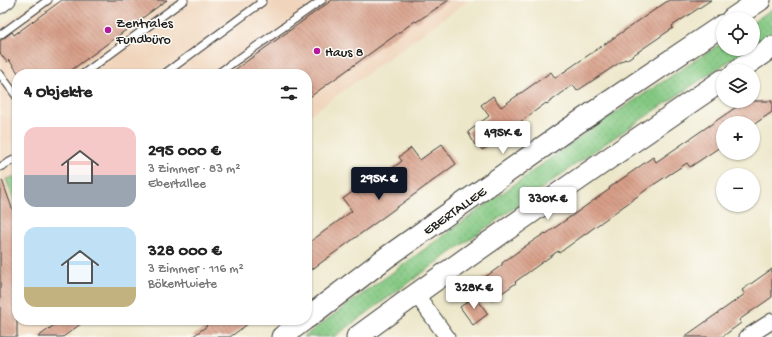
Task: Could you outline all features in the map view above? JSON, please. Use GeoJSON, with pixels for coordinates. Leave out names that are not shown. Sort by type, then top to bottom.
{"type":"FeatureCollection","features":[{"type":"Feature","properties":{"kind":"main road"},"geometry":{"type":"LineString","coordinates":[[742,12],[760,0]]}},
{"type":"Feature","properties":{"kind":"main road","name":"EBERTALLEE"},"geometry":{"type":"LineString","coordinates":[[312,314],[387,257],[560,134],[716,30]]}},
{"type":"Feature","properties":{"kind":"main road"},"geometry":{"type":"LineString","coordinates":[[747,64],[772,47]]}},
{"type":"Feature","properties":{"kind":"main road"},"geometry":{"type":"LineString","coordinates":[[357,337],[593,169],[716,85]]}},
{"type":"Feature","properties":{"kind":"main road"},"geometry":{"type":"LineString","coordinates":[[282,337],[298,325]]}},
{"type":"Feature","properties":{"kind":"street"},"geometry":{"type":"LineString","coordinates":[[0,6],[8,0]]}},
{"type":"Feature","properties":{"kind":"street"},"geometry":{"type":"LineString","coordinates":[[416,294],[447,337]]}},
{"type":"Feature","properties":{"kind":"street"},"geometry":{"type":"LineString","coordinates":[[747,337],[772,320]]}},
{"type":"Feature","properties":{"kind":"lane"},"geometry":{"type":"LineString","coordinates":[[0,35],[48,0]]}},
{"type":"Feature","properties":{"kind":"lane"},"geometry":{"type":"LineString","coordinates":[[90,69],[184,0]]}},
{"type":"Feature","properties":{"kind":"lane"},"geometry":{"type":"LineString","coordinates":[[171,69],[262,2],[260,0]]}},
{"type":"Feature","properties":{"kind":"lane"},"geometry":{"type":"LineString","coordinates":[[223,69],[322,0]]}},
{"type":"Feature","properties":{"kind":"lane"},"geometry":{"type":"LineString","coordinates":[[0,74],[12,90]]}},
{"type":"Feature","properties":{"kind":"lane"},"geometry":{"type":"LineString","coordinates":[[0,167],[12,161]]}},
{"type":"Feature","properties":{"kind":"shaded area"},"geometry":{"type":"Polygon","coordinates":[[[37,0],[469,0],[312,113],[312,69],[12,69],[12,325],[65,325],[73,337],[0,337],[0,27],[37,0]]]}},
{"type":"Feature","properties":{"kind":"green space"},"geometry":{"type":"Polygon","coordinates":[[[772,9],[772,32],[760,40],[760,17],[772,9]]]}},
{"type":"Feature","properties":{"kind":"green space"},"geometry":{"type":"Polygon","coordinates":[[[716,47],[716,56],[736,56],[724,64],[716,64],[716,70],[600,147],[334,337],[303,337],[591,129],[716,47]]]}},
{"type":"Feature","properties":{"kind":"green space"},"geometry":{"type":"Polygon","coordinates":[[[12,178],[12,195],[6,179],[12,178]]]}},
{"type":"Feature","properties":{"kind":"building"},"geometry":{"type":"Polygon","coordinates":[[[62,0],[167,0],[73,69],[15,69],[9,60],[7,62],[0,53],[0,41],[12,32],[14,35],[62,0]]]}},
{"type":"Feature","properties":{"kind":"building","name":"Haus 8"},"geometry":{"type":"Polygon","coordinates":[[[332,0],[449,0],[416,22],[415,21],[312,95],[312,69],[236,69],[332,0]]]}},
{"type":"Feature","properties":{"kind":"building"},"geometry":{"type":"Polygon","coordinates":[[[669,0],[711,0],[672,26],[673,28],[626,60],[625,59],[577,91],[573,85],[482,150],[477,143],[475,145],[468,132],[489,116],[481,105],[493,96],[501,107],[551,72],[555,78],[669,0]]]}},
{"type":"Feature","properties":{"kind":"building"},"geometry":{"type":"Polygon","coordinates":[[[760,101],[772,101],[772,112],[760,120],[760,116],[723,116],[735,108],[760,108],[760,101]]]}},
{"type":"Feature","properties":{"kind":"building"},"geometry":{"type":"Polygon","coordinates":[[[716,121],[716,150],[690,167],[687,163],[650,187],[559,253],[558,251],[530,271],[491,301],[477,283],[527,245],[545,233],[546,234],[653,157],[656,162],[716,121]]]}},
{"type":"Feature","properties":{"kind":"building"},"geometry":{"type":"Polygon","coordinates":[[[442,144],[456,164],[312,269],[312,240],[352,211],[343,199],[355,190],[358,194],[402,161],[399,157],[411,148],[420,160],[442,144]]]}},
{"type":"Feature","properties":{"kind":"building"},"geometry":{"type":"Polygon","coordinates":[[[2,180],[12,208],[12,325],[17,325],[17,337],[0,337],[0,181],[2,180]]]}},
{"type":"Feature","properties":{"kind":"building"},"geometry":{"type":"Polygon","coordinates":[[[772,269],[772,297],[739,320],[741,323],[722,337],[684,337],[745,294],[742,290],[772,269]]]}},
{"type":"Feature","properties":{"kind":"building"},"geometry":{"type":"Polygon","coordinates":[[[475,296],[488,314],[473,325],[460,307],[475,296]]]}},
{"type":"Feature","properties":{"kind":"building"},"geometry":{"type":"Polygon","coordinates":[[[54,325],[79,325],[63,337],[38,337],[54,325]]]}},
{"type":"Feature","properties":{"kind":"building"},"geometry":{"type":"Polygon","coordinates":[[[206,325],[246,325],[230,337],[192,337],[206,325]]]}},
{"type":"Feature","properties":{"kind":"place","name":"Zentrales Fundbüro"},"geometry":{"type":"Point","coordinates":[108,30]}},
{"type":"Feature","properties":{"kind":"place","name":"Haus 8"},"geometry":{"type":"Point","coordinates":[317,51]}}]}
